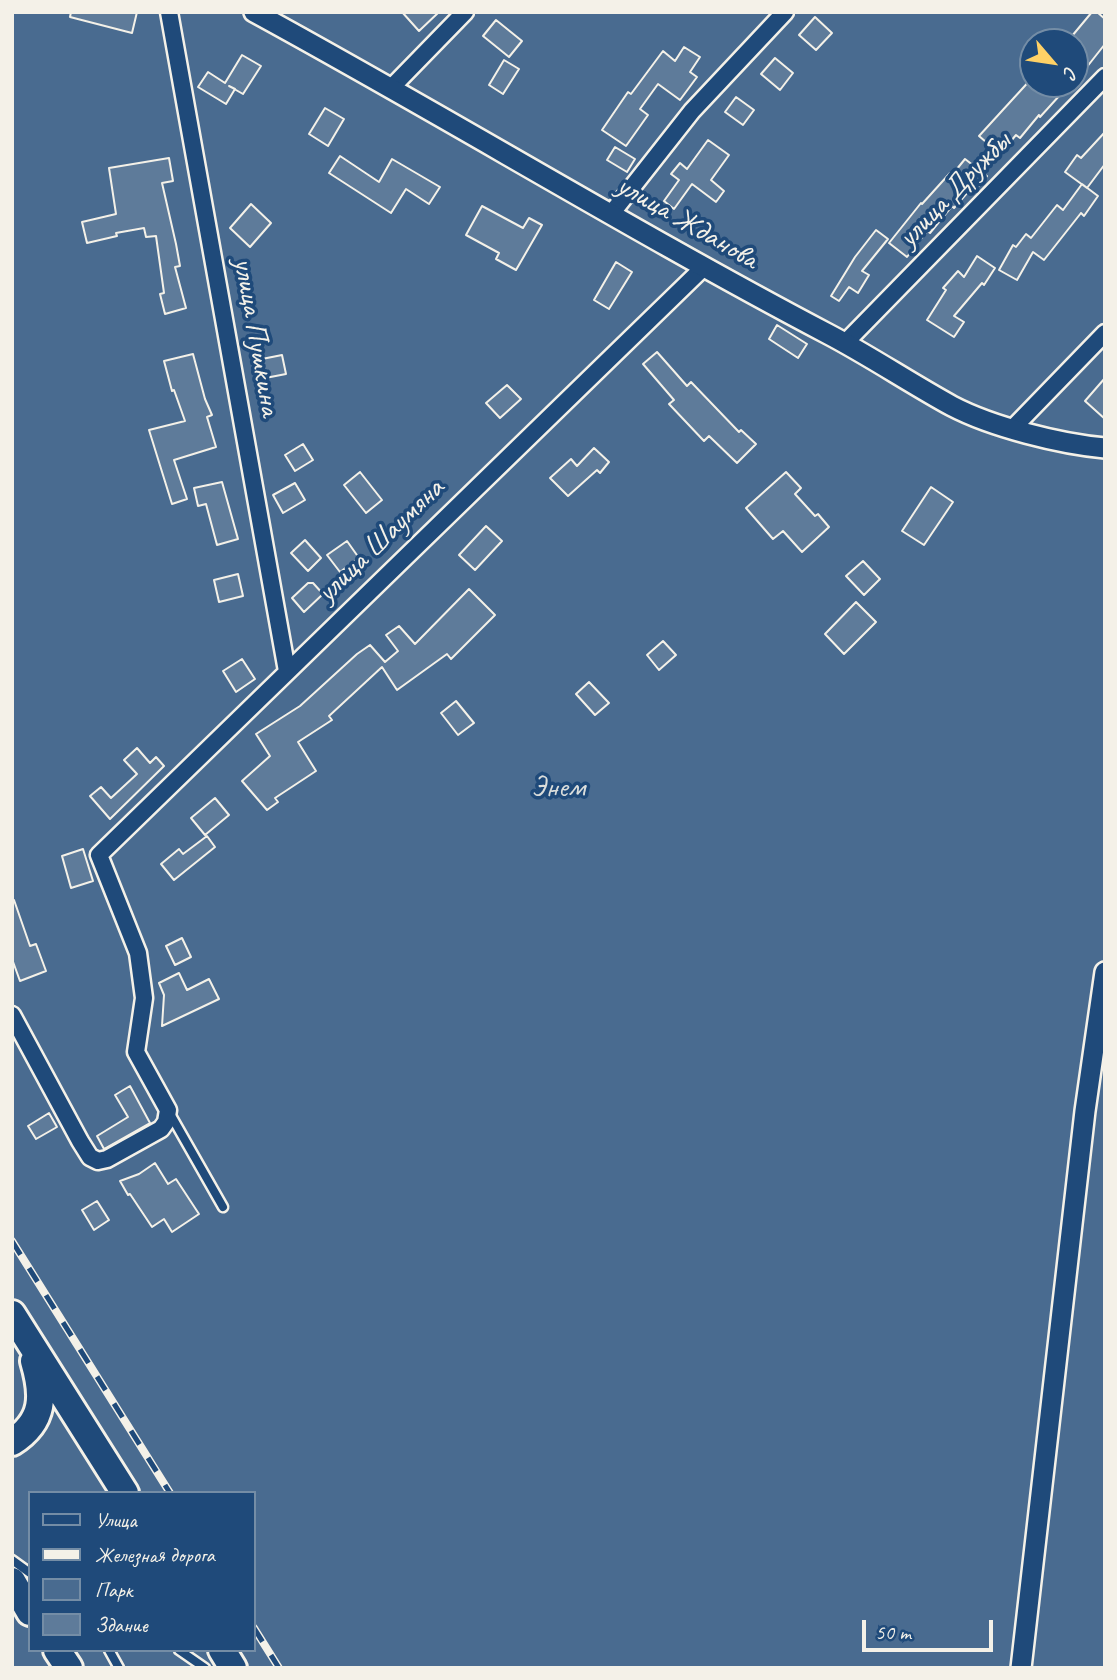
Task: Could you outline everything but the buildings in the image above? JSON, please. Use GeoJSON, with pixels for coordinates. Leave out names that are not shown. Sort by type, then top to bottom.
{"type":"FeatureCollection","features":[{"type":"Feature","properties":{"kind":"highway"},"geometry":{"type":"LineString","coordinates":[[12,1314],[124,1491]]}},
{"type":"Feature","properties":{"kind":"highway"},"geometry":{"type":"LineString","coordinates":[[12,1442],[22,1436],[40,1410],[41,1385],[28,1338]]}},
{"type":"Feature","properties":{"kind":"highway"},"geometry":{"type":"LineString","coordinates":[[12,1581],[28,1610]]}},
{"type":"Feature","properties":{"kind":"highway"},"geometry":{"type":"LineString","coordinates":[[58,1652],[69,1668]]}},
{"type":"Feature","properties":{"kind":"highway"},"geometry":{"type":"LineString","coordinates":[[223,1652],[233,1668]]}},
{"type":"Feature","properties":{"kind":"street","name":"улица Пушкина"},"geometry":{"type":"LineString","coordinates":[[170,12],[286,671]]}},
{"type":"Feature","properties":{"kind":"street","name":"улица Жданова"},"geometry":{"type":"LineString","coordinates":[[254,12],[392,87],[704,268],[845,343],[954,407],[1012,429],[1105,448]]}},
{"type":"Feature","properties":{"kind":"street"},"geometry":{"type":"LineString","coordinates":[[392,87],[465,12]]}},
{"type":"Feature","properties":{"kind":"street"},"geometry":{"type":"LineString","coordinates":[[611,214],[692,111],[785,12]]}},
{"type":"Feature","properties":{"kind":"street","name":"улица Дружбы"},"geometry":{"type":"LineString","coordinates":[[845,343],[1105,77]]}},
{"type":"Feature","properties":{"kind":"street","name":"улица Шаумяна"},"geometry":{"type":"LineString","coordinates":[[168,1110],[136,1052],[144,998],[138,954],[99,855],[704,268]]}},
{"type":"Feature","properties":{"kind":"street"},"geometry":{"type":"LineString","coordinates":[[1012,429],[1105,333]]}},
{"type":"Feature","properties":{"kind":"street"},"geometry":{"type":"LineString","coordinates":[[1021,1668],[1085,1111],[1105,972]]}},
{"type":"Feature","properties":{"kind":"street"},"geometry":{"type":"LineString","coordinates":[[12,1015],[90,1157],[98,1161],[107,1158],[161,1129],[166,1122],[168,1110]]}},
{"type":"Feature","properties":{"kind":"lane"},"geometry":{"type":"LineString","coordinates":[[168,1110],[223,1208]]}},
{"type":"Feature","properties":{"kind":"lane"},"geometry":{"type":"LineString","coordinates":[[96,1447],[112,1491]]}},
{"type":"Feature","properties":{"kind":"lane"},"geometry":{"type":"LineString","coordinates":[[12,1560],[28,1572]]}},
{"type":"Feature","properties":{"kind":"lane"},"geometry":{"type":"LineString","coordinates":[[110,1652],[119,1668]]}},
{"type":"Feature","properties":{"kind":"lane"},"geometry":{"type":"LineString","coordinates":[[182,1652],[205,1668]]}},
{"type":"Feature","properties":{"kind":"green space","name":"Энем"},"geometry":{"type":"Polygon","coordinates":[[[12,12],[1105,12],[1105,1668],[12,1668],[12,12]]]}},
{"type":"Feature","properties":{"kind":"railway"},"geometry":{"type":"LineString","coordinates":[[12,1241],[169,1491]]}},
{"type":"Feature","properties":{"kind":"railway"},"geometry":{"type":"LineString","coordinates":[[256,1631],[279,1668]]}}]}
